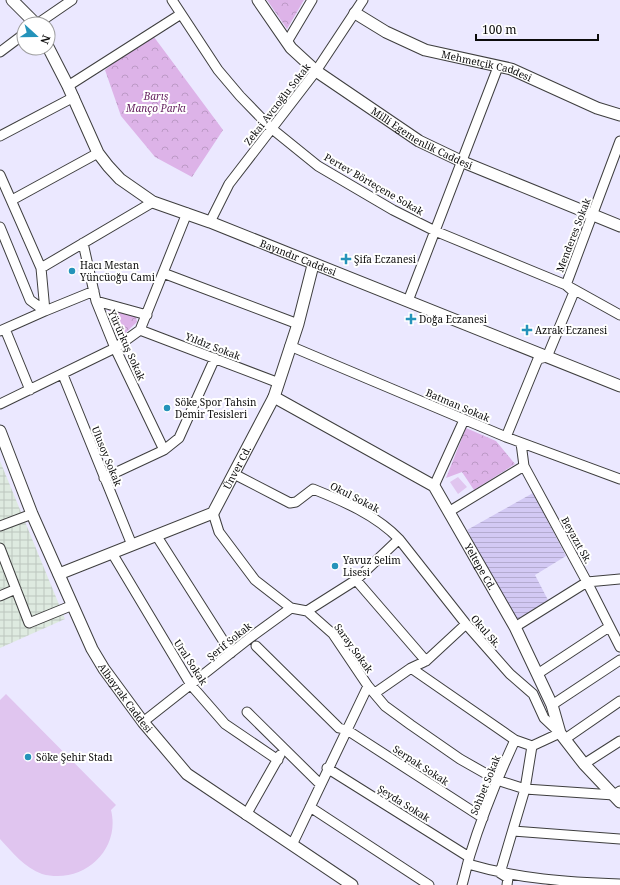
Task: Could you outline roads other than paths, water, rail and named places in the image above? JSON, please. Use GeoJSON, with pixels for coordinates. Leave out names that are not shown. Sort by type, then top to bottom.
{"type":"FeatureCollection","features":[{"type":"Feature","properties":{"kind":"street"},"geometry":{"type":"LineString","coordinates":[[12,0],[29,16]]}},
{"type":"Feature","properties":{"kind":"street"},"geometry":{"type":"LineString","coordinates":[[49,16],[72,0]]}},
{"type":"Feature","properties":{"kind":"street","name":"Pertev Börteçene Sokak"},"geometry":{"type":"LineString","coordinates":[[172,0],[218,70],[240,96],[271,128],[318,166],[394,210],[435,231],[566,285],[620,315]]}},
{"type":"Feature","properties":{"kind":"street","name":"Milli Egemenlik Caddesi"},"geometry":{"type":"LineString","coordinates":[[258,0],[286,42],[316,71],[419,141],[463,162],[620,226]]}},
{"type":"Feature","properties":{"kind":"street"},"geometry":{"type":"LineString","coordinates":[[286,42],[312,0]]}},
{"type":"Feature","properties":{"kind":"street","name":"Zekai Avcıoğlu Sokak"},"geometry":{"type":"LineString","coordinates":[[210,222],[229,184],[316,71],[363,0]]}},
{"type":"Feature","properties":{"kind":"street","name":"Mehmetçik Caddesi"},"geometry":{"type":"LineString","coordinates":[[355,13],[386,32],[425,50],[510,69],[597,108],[620,115]]}},
{"type":"Feature","properties":{"kind":"street"},"geometry":{"type":"LineString","coordinates":[[68,86],[181,14]]}},
{"type":"Feature","properties":{"kind":"street"},"geometry":{"type":"LineString","coordinates":[[0,52],[16,40]]}},
{"type":"Feature","properties":{"kind":"street","name":"Bayındır Caddesi"},"geometry":{"type":"LineString","coordinates":[[53,56],[74,97],[98,153],[120,179],[153,202],[210,222],[313,265],[408,301],[620,386]]}},
{"type":"Feature","properties":{"kind":"street"},"geometry":{"type":"LineString","coordinates":[[408,301],[463,162],[498,67]]}},
{"type":"Feature","properties":{"kind":"street"},"geometry":{"type":"LineString","coordinates":[[0,136],[74,97]]}},
{"type":"Feature","properties":{"kind":"street","name":"Menderes Sokak"},"geometry":{"type":"LineString","coordinates":[[506,437],[538,359],[546,356],[574,292],[566,285],[620,141]]}},
{"type":"Feature","properties":{"kind":"street"},"geometry":{"type":"LineString","coordinates":[[12,200],[98,153]]}},
{"type":"Feature","properties":{"kind":"street"},"geometry":{"type":"LineString","coordinates":[[0,175],[41,268],[45,311]]}},
{"type":"Feature","properties":{"kind":"street"},"geometry":{"type":"LineString","coordinates":[[41,268],[153,202]]}},
{"type":"Feature","properties":{"kind":"street"},"geometry":{"type":"LineString","coordinates":[[0,404],[63,375],[115,348],[140,330],[187,213]]}},
{"type":"Feature","properties":{"kind":"street"},"geometry":{"type":"LineString","coordinates":[[0,227],[30,300],[45,311]]}},
{"type":"Feature","properties":{"kind":"street","name":"Yürürkuş Sokak"},"geometry":{"type":"LineString","coordinates":[[83,243],[96,301],[115,348],[164,450]]}},
{"type":"Feature","properties":{"kind":"street","name":"Ünver Cd."},"geometry":{"type":"LineString","coordinates":[[213,513],[274,397],[298,324],[313,265]]}},
{"type":"Feature","properties":{"kind":"street"},"geometry":{"type":"LineString","coordinates":[[163,273],[298,324]]}},
{"type":"Feature","properties":{"kind":"street"},"geometry":{"type":"LineString","coordinates":[[30,390],[2,330],[94,291]]}},
{"type":"Feature","properties":{"kind":"street"},"geometry":{"type":"LineString","coordinates":[[96,301],[147,315]]}},
{"type":"Feature","properties":{"kind":"street","name":"Yıldız Sokak"},"geometry":{"type":"LineString","coordinates":[[140,330],[279,382]]}},
{"type":"Feature","properties":{"kind":"street","name":"Batman Sokak"},"geometry":{"type":"LineString","coordinates":[[290,346],[506,437],[620,479]]}},
{"type":"Feature","properties":{"kind":"street"},"geometry":{"type":"LineString","coordinates":[[104,478],[164,450],[179,438],[215,358]]}},
{"type":"Feature","properties":{"kind":"street","name":"Ulusoy Sokak"},"geometry":{"type":"LineString","coordinates":[[63,375],[132,544]]}},
{"type":"Feature","properties":{"kind":"street","name":"Yeltepe Cd."},"geometry":{"type":"LineString","coordinates":[[274,397],[434,486],[450,511],[515,627],[552,705],[562,736],[584,764],[618,796]]}},
{"type":"Feature","properties":{"kind":"street"},"geometry":{"type":"LineString","coordinates":[[434,486],[464,420]]}},
{"type":"Feature","properties":{"kind":"street","name":"Albayrak Caddesi"},"geometry":{"type":"LineString","coordinates":[[0,431],[32,514],[92,649],[104,669],[143,722],[187,774],[246,816],[352,885]]}},
{"type":"Feature","properties":{"kind":"street","name":"Beyazıt Sk."},"geometry":{"type":"LineString","coordinates":[[521,442],[524,466],[587,582],[620,648]]}},
{"type":"Feature","properties":{"kind":"street"},"geometry":{"type":"LineString","coordinates":[[450,511],[524,466]]}},
{"type":"Feature","properties":{"kind":"street","name":"Okul Sokak"},"geometry":{"type":"LineString","coordinates":[[234,474],[290,503],[296,502],[313,489],[334,498],[386,526],[399,539]]}},
{"type":"Feature","properties":{"kind":"street"},"geometry":{"type":"LineString","coordinates":[[59,574],[213,513],[219,532],[254,580],[291,608],[307,611],[356,580],[399,539]]}},
{"type":"Feature","properties":{"kind":"street"},"geometry":{"type":"LineString","coordinates":[[0,526],[32,514]]}},
{"type":"Feature","properties":{"kind":"street"},"geometry":{"type":"LineString","coordinates":[[156,535],[231,653]]}},
{"type":"Feature","properties":{"kind":"street","name":"Okul Sk."},"geometry":{"type":"LineString","coordinates":[[399,539],[466,624],[510,674],[532,694],[544,718],[562,736]]}},
{"type":"Feature","properties":{"kind":"street"},"geometry":{"type":"LineString","coordinates":[[0,548],[29,623],[73,606]]}},
{"type":"Feature","properties":{"kind":"street","name":"Ural Sokak"},"geometry":{"type":"LineString","coordinates":[[112,553],[191,685],[225,724],[278,760]]}},
{"type":"Feature","properties":{"kind":"street"},"geometry":{"type":"LineString","coordinates":[[515,627],[587,582],[620,579]]}},
{"type":"Feature","properties":{"kind":"street"},"geometry":{"type":"LineString","coordinates":[[356,580],[426,661]]}},
{"type":"Feature","properties":{"kind":"street"},"geometry":{"type":"LineString","coordinates":[[0,596],[16,589]]}},
{"type":"Feature","properties":{"kind":"street","name":"Şerif Sokak"},"geometry":{"type":"LineString","coordinates":[[143,722],[291,608]]}},
{"type":"Feature","properties":{"kind":"street","name":"Saray Sokak"},"geometry":{"type":"LineString","coordinates":[[307,611],[333,634],[368,686],[385,706],[460,759],[497,780],[525,789],[618,796]]}},
{"type":"Feature","properties":{"kind":"street"},"geometry":{"type":"LineString","coordinates":[[375,693],[411,668],[426,661],[466,624]]}},
{"type":"Feature","properties":{"kind":"street"},"geometry":{"type":"LineString","coordinates":[[538,674],[610,627]]}},
{"type":"Feature","properties":{"kind":"street","name":"Serpak Sokak"},"geometry":{"type":"LineString","coordinates":[[256,646],[339,728],[347,730],[483,818]]}},
{"type":"Feature","properties":{"kind":"street"},"geometry":{"type":"LineString","coordinates":[[552,705],[620,660]]}},
{"type":"Feature","properties":{"kind":"street"},"geometry":{"type":"LineString","coordinates":[[411,668],[515,740],[532,746],[562,736],[620,701]]}},
{"type":"Feature","properties":{"kind":"street"},"geometry":{"type":"LineString","coordinates":[[292,845],[327,768],[368,686]]}},
{"type":"Feature","properties":{"kind":"street"},"geometry":{"type":"LineString","coordinates":[[247,712],[320,784]]}},
{"type":"Feature","properties":{"kind":"street","name":"Sohbet Sokak"},"geometry":{"type":"LineString","coordinates":[[462,885],[483,818],[497,780],[515,740]]}},
{"type":"Feature","properties":{"kind":"street"},"geometry":{"type":"LineString","coordinates":[[584,764],[620,741]]}},
{"type":"Feature","properties":{"kind":"street"},"geometry":{"type":"LineString","coordinates":[[506,885],[508,878],[500,873],[525,789],[532,746]]}},
{"type":"Feature","properties":{"kind":"street"},"geometry":{"type":"LineString","coordinates":[[246,816],[284,748]]}},
{"type":"Feature","properties":{"kind":"street","name":"Şeyda Sokak"},"geometry":{"type":"LineString","coordinates":[[327,768],[469,860],[500,873],[565,884],[620,884]]}},
{"type":"Feature","properties":{"kind":"street"},"geometry":{"type":"LineString","coordinates":[[310,807],[429,885]]}},
{"type":"Feature","properties":{"kind":"street"},"geometry":{"type":"LineString","coordinates":[[513,831],[620,839]]}},
{"type":"Feature","properties":{"kind":"place","name":"Şifa Eczanesi"},"geometry":{"type":"Point","coordinates":[346,259]}},
{"type":"Feature","properties":{"kind":"place","name":"Hacı Mestan Yüncüoğu Cami"},"geometry":{"type":"Point","coordinates":[72,271]}},
{"type":"Feature","properties":{"kind":"place","name":"Doğa Eczanesi"},"geometry":{"type":"Point","coordinates":[411,319]}},
{"type":"Feature","properties":{"kind":"place","name":"Azrak Eczanesi"},"geometry":{"type":"Point","coordinates":[527,330]}},
{"type":"Feature","properties":{"kind":"place","name":"Söke Spor Tahsin Demir Tesisleri"},"geometry":{"type":"Point","coordinates":[167,408]}},
{"type":"Feature","properties":{"kind":"place","name":"Yavuz Selim Lisesi"},"geometry":{"type":"Point","coordinates":[335,566]}},
{"type":"Feature","properties":{"kind":"place","name":"Söke Şehir Stadı"},"geometry":{"type":"Point","coordinates":[28,757]}},
{"type":"Feature","properties":{"kind":"park label","name":"Barış Manço Parkı"},"geometry":{"type":"Point","coordinates":[156,102]}}]}
